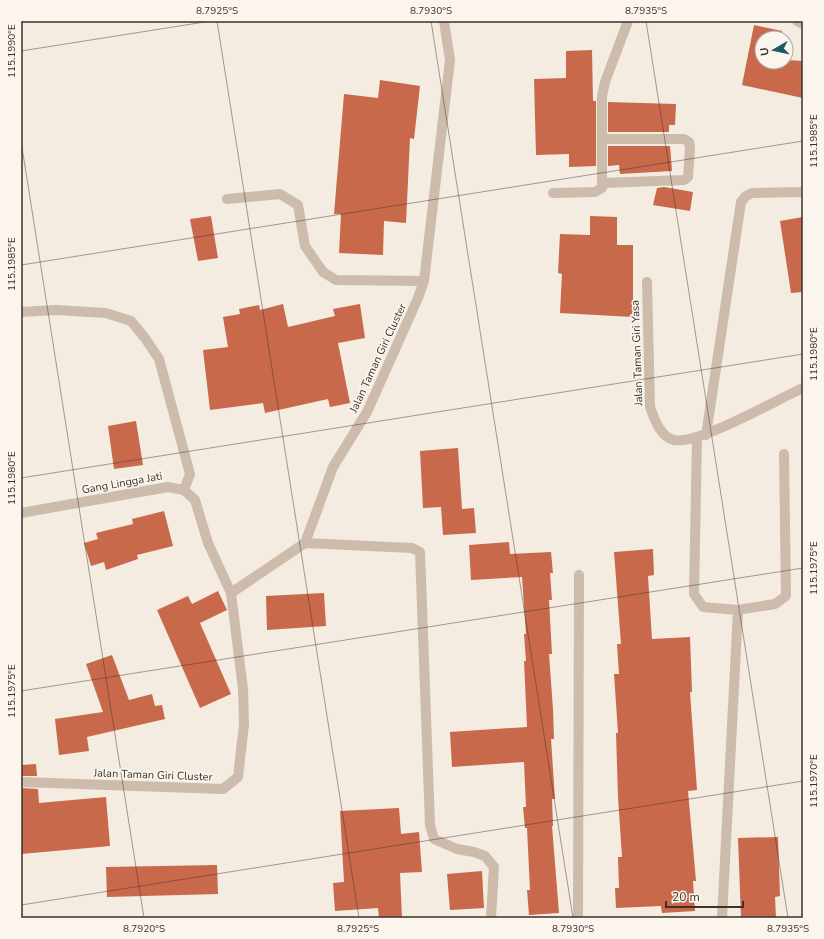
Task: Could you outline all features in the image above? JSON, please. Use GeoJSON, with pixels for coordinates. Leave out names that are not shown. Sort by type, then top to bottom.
{"type":"FeatureCollection","features":[{"type":"Feature","properties":{"kind":"street","name":"Jalan Taman Giri Cluster"},"geometry":{"type":"LineString","coordinates":[[305,543],[333,467],[367,412],[418,298],[424,280],[450,60],[444,21]]}},
{"type":"Feature","properties":{"kind":"street"},"geometry":{"type":"LineString","coordinates":[[553,193],[595,192],[602,188],[602,96],[605,82],[628,21]]}},
{"type":"Feature","properties":{"kind":"street"},"geometry":{"type":"LineString","coordinates":[[797,21],[803,24]]}},
{"type":"Feature","properties":{"kind":"street"},"geometry":{"type":"LineString","coordinates":[[602,139],[682,139],[689,142],[690,147],[688,177],[684,180],[603,183]]}},
{"type":"Feature","properties":{"kind":"street"},"geometry":{"type":"LineString","coordinates":[[784,454],[786,596],[775,604],[738,610],[703,607],[694,594],[701,437],[741,202],[746,196],[752,193],[803,192]]}},
{"type":"Feature","properties":{"kind":"street"},"geometry":{"type":"LineString","coordinates":[[227,199],[280,194],[298,205],[305,246],[323,272],[336,280],[424,280]]}},
{"type":"Feature","properties":{"kind":"street","name":"Jalan Taman Giri Yasa"},"geometry":{"type":"LineString","coordinates":[[647,282],[650,407],[656,423],[664,434],[674,440],[701,437],[803,388]]}},
{"type":"Feature","properties":{"kind":"street"},"geometry":{"type":"LineString","coordinates":[[21,312],[56,310],[106,313],[131,321],[145,338],[158,359],[190,474],[184,490],[197,503],[208,544],[231,593],[305,543],[412,548],[420,552],[430,825],[434,839],[457,849],[474,852],[485,856],[494,867],[492,918]]}},
{"type":"Feature","properties":{"kind":"street","name":"Gang Lingga Jati"},"geometry":{"type":"LineString","coordinates":[[21,513],[168,487],[184,490]]}},
{"type":"Feature","properties":{"kind":"street"},"geometry":{"type":"LineString","coordinates":[[578,918],[579,575]]}},
{"type":"Feature","properties":{"kind":"street","name":"Jalan Taman Giri Cluster"},"geometry":{"type":"LineString","coordinates":[[21,782],[223,789],[232,784],[238,777],[244,717],[244,690],[231,593]]}},
{"type":"Feature","properties":{"kind":"street"},"geometry":{"type":"LineString","coordinates":[[722,918],[738,610]]}},
{"type":"Feature","properties":{"kind":"building"},"geometry":{"type":"Polygon","coordinates":[[[754,25],[777,30],[754,30],[754,70],[794,70],[794,60],[803,61],[803,98],[742,85],[754,25]]]}},
{"type":"Feature","properties":{"kind":"building"},"geometry":{"type":"Polygon","coordinates":[[[592,50],[593,101],[596,101],[596,166],[569,167],[569,154],[536,155],[534,79],[566,78],[566,51],[592,50]]]}},
{"type":"Feature","properties":{"kind":"building"},"geometry":{"type":"Polygon","coordinates":[[[380,80],[420,86],[414,139],[410,138],[406,223],[384,221],[383,255],[339,253],[341,214],[334,214],[344,94],[378,98],[380,80]]]}},
{"type":"Feature","properties":{"kind":"building"},"geometry":{"type":"Polygon","coordinates":[[[608,102],[676,104],[675,125],[669,125],[669,132],[608,132],[608,102]]]}},
{"type":"Feature","properties":{"kind":"building"},"geometry":{"type":"Polygon","coordinates":[[[608,146],[670,146],[672,171],[620,174],[619,165],[608,166],[608,146]]]}},
{"type":"Feature","properties":{"kind":"building"},"geometry":{"type":"Polygon","coordinates":[[[664,187],[693,192],[690,211],[653,205],[657,188],[664,187]]]}},
{"type":"Feature","properties":{"kind":"building"},"geometry":{"type":"Polygon","coordinates":[[[211,216],[218,258],[198,261],[190,219],[211,216]]]}},
{"type":"Feature","properties":{"kind":"building"},"geometry":{"type":"Polygon","coordinates":[[[590,216],[617,217],[617,245],[633,245],[633,317],[560,313],[562,274],[558,273],[560,234],[590,235],[590,216]]]}},
{"type":"Feature","properties":{"kind":"building"},"geometry":{"type":"Polygon","coordinates":[[[803,217],[803,292],[791,293],[780,221],[803,217]]]}},
{"type":"Feature","properties":{"kind":"building"},"geometry":{"type":"Polygon","coordinates":[[[283,304],[288,327],[335,316],[333,309],[360,304],[365,338],[338,343],[350,403],[330,407],[328,399],[265,413],[263,403],[210,410],[203,350],[228,347],[223,317],[240,314],[239,309],[259,305],[260,310],[283,304]]]}},
{"type":"Feature","properties":{"kind":"building"},"geometry":{"type":"Polygon","coordinates":[[[136,421],[143,465],[114,469],[108,426],[136,421]]]}},
{"type":"Feature","properties":{"kind":"building"},"geometry":{"type":"Polygon","coordinates":[[[458,448],[462,509],[474,508],[476,533],[443,535],[441,507],[423,508],[420,451],[458,448]]]}},
{"type":"Feature","properties":{"kind":"building"},"geometry":{"type":"Polygon","coordinates":[[[164,511],[173,546],[137,555],[138,559],[106,570],[104,562],[91,566],[84,543],[98,539],[96,533],[133,524],[132,519],[164,511]]]}},
{"type":"Feature","properties":{"kind":"building"},"geometry":{"type":"Polygon","coordinates":[[[509,542],[510,554],[551,552],[553,573],[550,573],[552,600],[549,600],[552,654],[549,654],[553,709],[554,739],[551,739],[555,799],[552,799],[552,826],[559,913],[529,915],[527,890],[530,890],[527,828],[525,828],[523,807],[526,807],[524,762],[452,767],[450,732],[527,727],[524,661],[526,661],[524,634],[526,634],[522,577],[471,580],[469,545],[509,542]]]}},
{"type":"Feature","properties":{"kind":"building"},"geometry":{"type":"Polygon","coordinates":[[[653,549],[654,575],[648,576],[652,639],[690,637],[692,692],[690,692],[697,790],[688,791],[696,881],[693,881],[695,911],[662,913],[661,906],[616,908],[615,888],[619,888],[618,857],[622,857],[618,797],[616,733],[618,733],[614,674],[619,674],[617,644],[621,644],[614,552],[653,549]]]}},
{"type":"Feature","properties":{"kind":"building"},"geometry":{"type":"Polygon","coordinates":[[[218,591],[227,610],[200,623],[231,694],[200,708],[157,610],[188,596],[192,604],[218,591]]]}},
{"type":"Feature","properties":{"kind":"building"},"geometry":{"type":"Polygon","coordinates":[[[324,593],[326,626],[267,630],[266,596],[324,593]]]}},
{"type":"Feature","properties":{"kind":"building"},"geometry":{"type":"Polygon","coordinates":[[[112,655],[129,700],[152,694],[155,706],[162,705],[165,719],[87,737],[89,751],[59,755],[55,719],[103,712],[86,664],[112,655]]]}},
{"type":"Feature","properties":{"kind":"building"},"geometry":{"type":"Polygon","coordinates":[[[36,764],[37,776],[21,776],[21,765],[36,764]]]}},
{"type":"Feature","properties":{"kind":"building"},"geometry":{"type":"Polygon","coordinates":[[[21,788],[38,789],[39,803],[106,797],[110,846],[21,854],[21,788]]]}},
{"type":"Feature","properties":{"kind":"building"},"geometry":{"type":"Polygon","coordinates":[[[399,808],[401,834],[419,832],[422,872],[400,873],[402,918],[379,918],[378,908],[335,911],[333,883],[344,882],[340,811],[399,808]]]}},
{"type":"Feature","properties":{"kind":"building"},"geometry":{"type":"Polygon","coordinates":[[[778,837],[780,896],[775,897],[776,918],[741,918],[738,838],[778,837]]]}},
{"type":"Feature","properties":{"kind":"building"},"geometry":{"type":"Polygon","coordinates":[[[217,865],[218,894],[107,897],[106,867],[217,865]]]}},
{"type":"Feature","properties":{"kind":"building"},"geometry":{"type":"Polygon","coordinates":[[[482,871],[484,908],[450,910],[447,874],[482,871]]]}}]}
